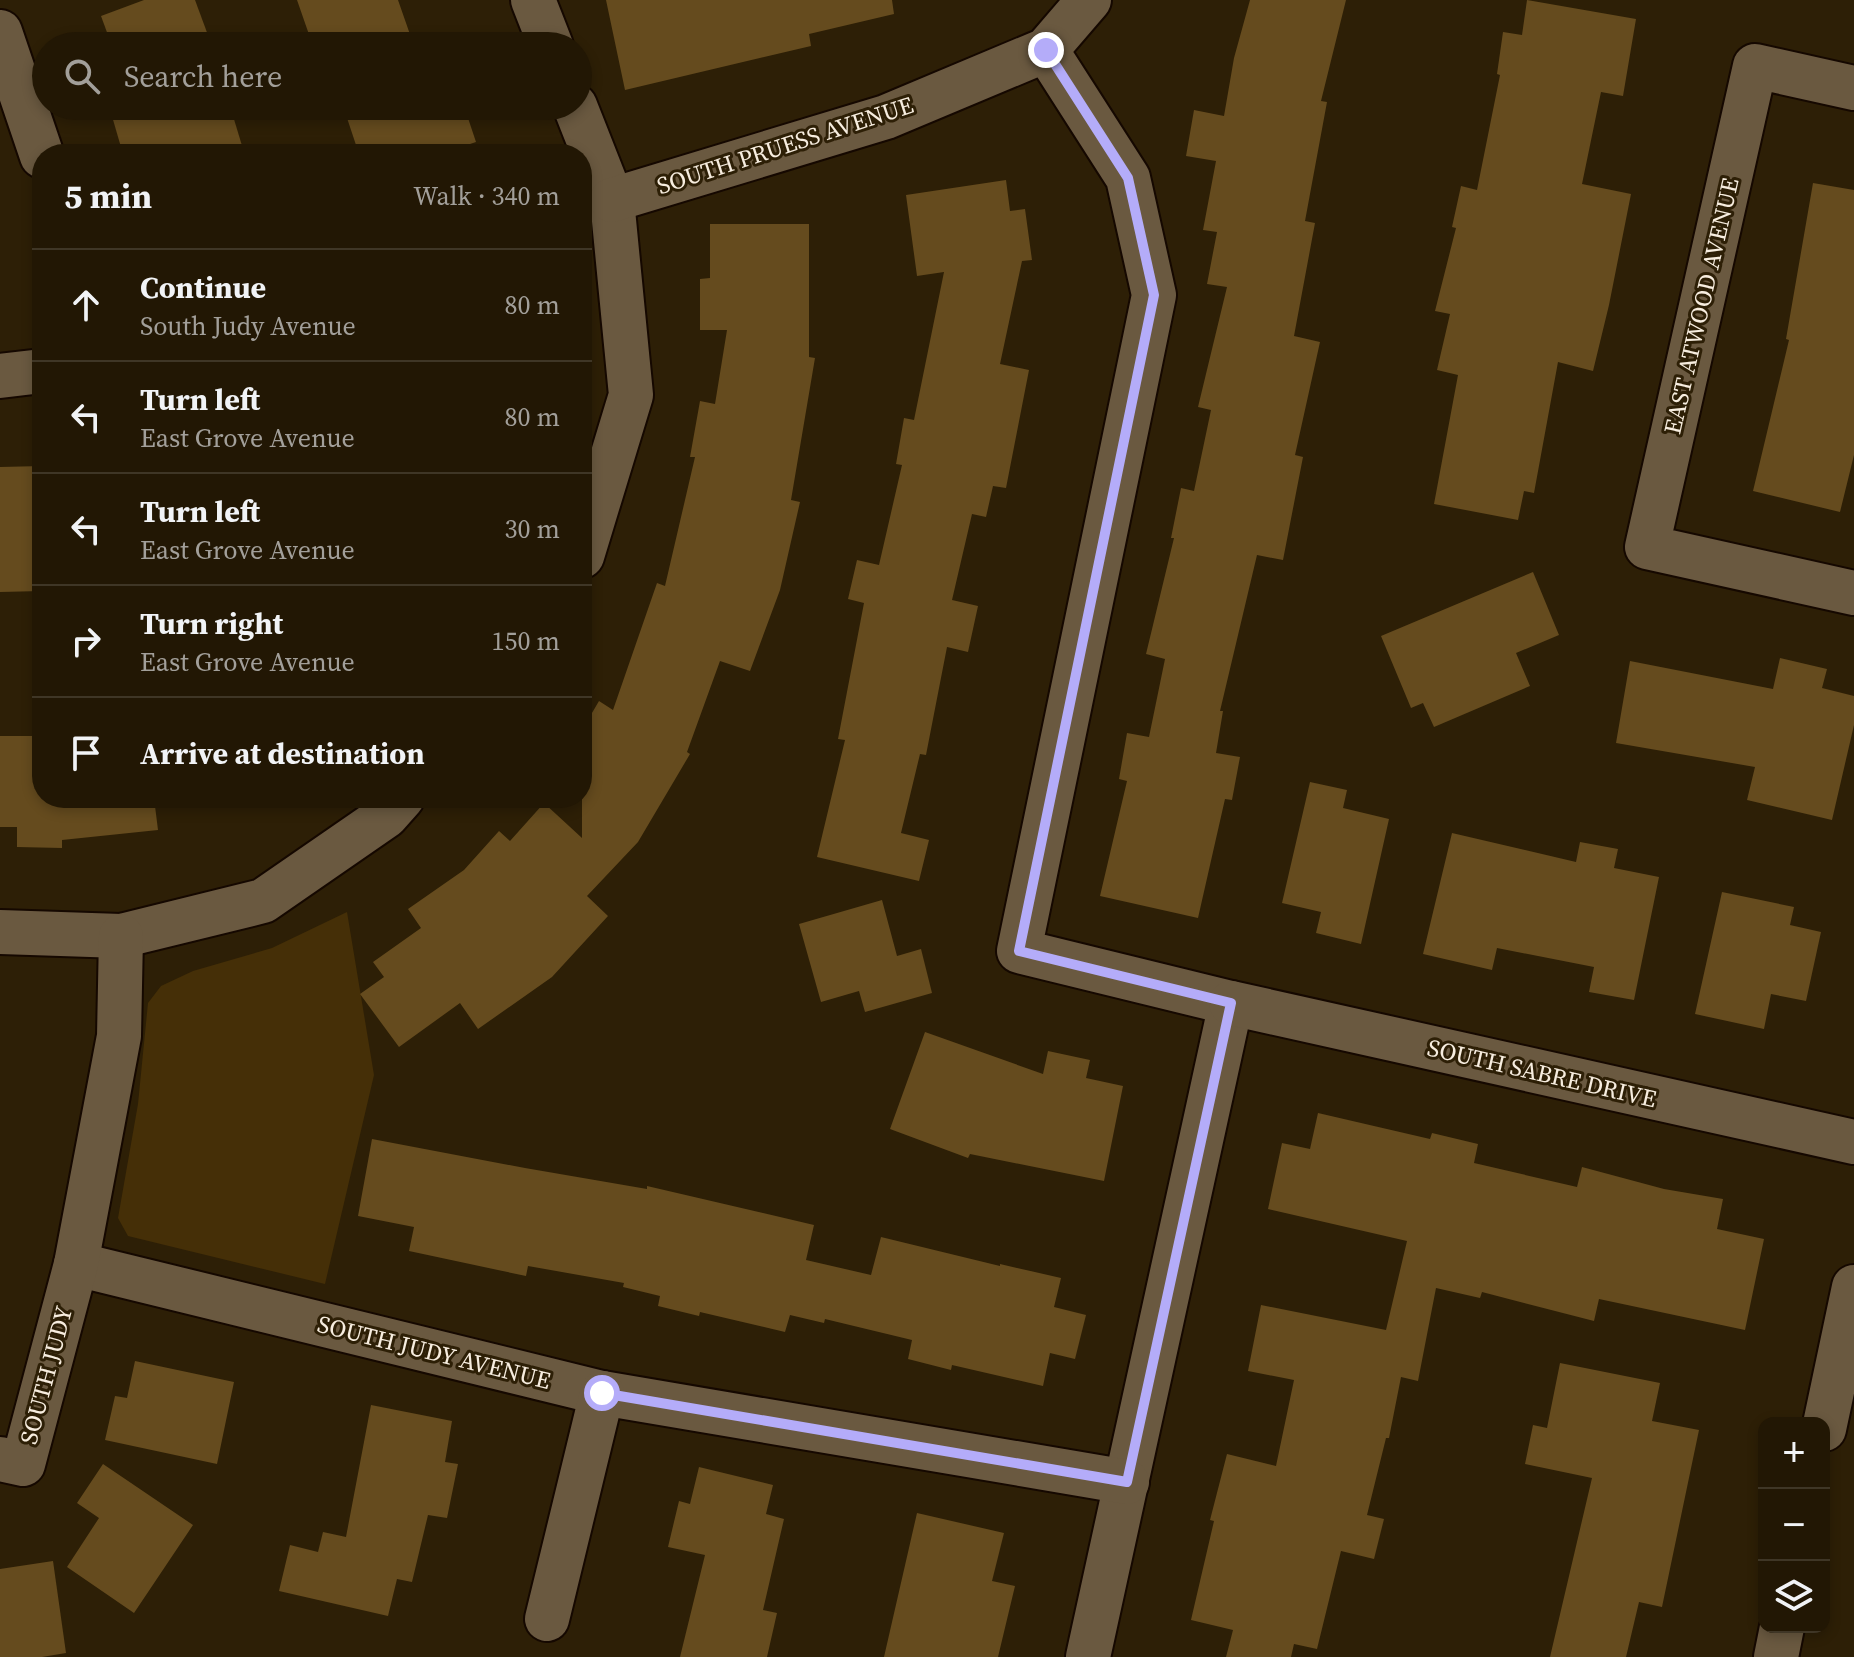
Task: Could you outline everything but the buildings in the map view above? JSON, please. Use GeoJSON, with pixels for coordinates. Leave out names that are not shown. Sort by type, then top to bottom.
{"type":"FeatureCollection","features":[{"type":"Feature","properties":{"kind":"street"},"geometry":{"type":"LineString","coordinates":[[533,0],[546,32]]}},
{"type":"Feature","properties":{"kind":"street"},"geometry":{"type":"LineString","coordinates":[[1046,50],[1089,0]]}},
{"type":"Feature","properties":{"kind":"street"},"geometry":{"type":"LineString","coordinates":[[0,32],[38,144]]}},
{"type":"Feature","properties":{"kind":"street","name":"SOUTH PRUESS AVENUE"},"geometry":{"type":"LineString","coordinates":[[612,200],[886,117],[1046,50]]}},
{"type":"Feature","properties":{"kind":"street","name":"SOUTH SABRE DRIVE"},"geometry":{"type":"LineString","coordinates":[[1046,50],[1128,178],[1154,295],[1019,951],[1231,1003],[1854,1142]]}},
{"type":"Feature","properties":{"kind":"street","name":"EAST ATWOOD AVENUE"},"geometry":{"type":"LineString","coordinates":[[1854,88],[1755,66],[1647,547],[1854,593]]}},
{"type":"Feature","properties":{"kind":"street"},"geometry":{"type":"LineString","coordinates":[[581,120],[590,144]]}},
{"type":"Feature","properties":{"kind":"street"},"geometry":{"type":"LineString","coordinates":[[592,149],[612,200],[631,395],[592,523]]}},
{"type":"Feature","properties":{"kind":"street"},"geometry":{"type":"LineString","coordinates":[[0,376],[32,372]]}},
{"type":"Feature","properties":{"kind":"street"},"geometry":{"type":"LineString","coordinates":[[0,932],[121,936],[263,901],[382,808]]}},
{"type":"Feature","properties":{"kind":"street"},"geometry":{"type":"LineString","coordinates":[[76,1264],[119,1036],[121,936]]}},
{"type":"Feature","properties":{"kind":"street"},"geometry":{"type":"LineString","coordinates":[[1088,1657],[1231,1003]]}},
{"type":"Feature","properties":{"kind":"street","name":"SOUTH JUDY AVENUE"},"geometry":{"type":"LineString","coordinates":[[76,1264],[602,1393],[1127,1482]]}},
{"type":"Feature","properties":{"kind":"street","name":"SOUTH JUDY"},"geometry":{"type":"LineString","coordinates":[[0,1459],[23,1464],[76,1264]]}},
{"type":"Feature","properties":{"kind":"street"},"geometry":{"type":"LineString","coordinates":[[1827,1417],[1854,1287]]}},
{"type":"Feature","properties":{"kind":"street"},"geometry":{"type":"LineString","coordinates":[[547,1619],[602,1393]]}},
{"type":"Feature","properties":{"kind":"street"},"geometry":{"type":"LineString","coordinates":[[1776,1657],[1781,1633]]}},
{"type":"Feature","properties":{"kind":"shaded area"},"geometry":{"type":"Polygon","coordinates":[[[347,912],[374,1075],[325,1284],[128,1236],[118,1218],[138,1104],[148,1003],[161,986],[193,971],[272,948],[347,912]]]}},
{"type":"Feature","properties":{"kind":"route"},"geometry":{"type":"LineString","coordinates":[[602,1393],[1127,1482],[1231,1003],[1019,951],[1154,295],[1128,178],[1046,50]]}}]}
